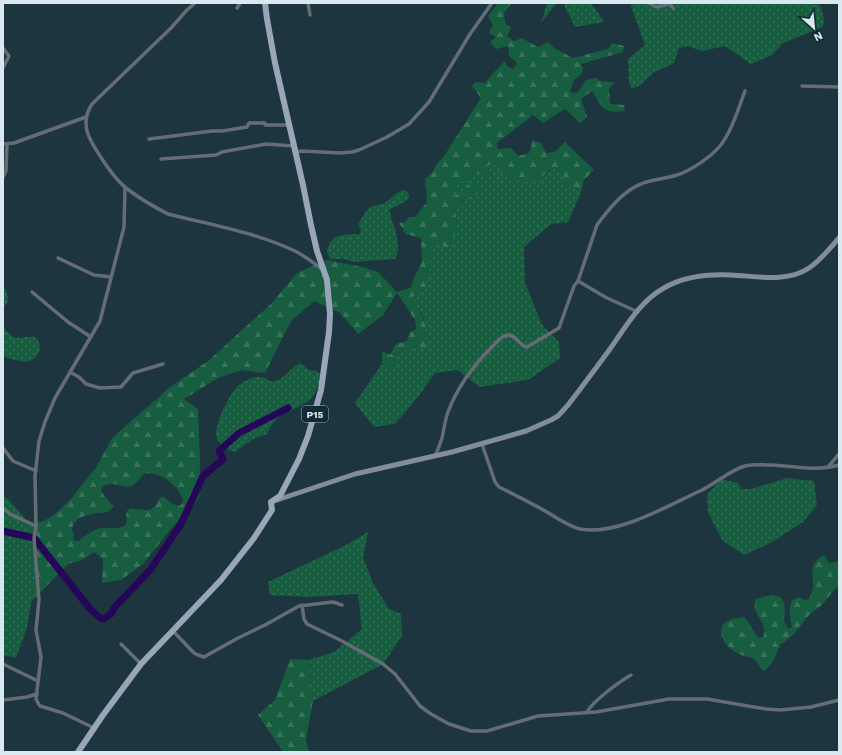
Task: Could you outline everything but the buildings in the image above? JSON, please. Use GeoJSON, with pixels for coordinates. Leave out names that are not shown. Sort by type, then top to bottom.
{"type":"FeatureCollection","features":[{"type":"Feature","properties":{"kind":"main road","name":"P15"},"geometry":{"type":"LineString","coordinates":[[78,752],[141,664],[221,580],[247,548],[272,510],[271,502],[280,496],[299,459],[308,436],[320,394],[329,332],[329,295],[324,272],[315,244],[294,149],[269,31],[265,3]]}},
{"type":"Feature","properties":{"kind":"street"},"geometry":{"type":"LineString","coordinates":[[195,3],[134,65],[101,94],[92,104],[86,117],[87,130],[91,143],[125,188],[168,214],[259,237],[295,251],[308,258],[324,272]]}},
{"type":"Feature","properties":{"kind":"street"},"geometry":{"type":"LineString","coordinates":[[237,8],[240,3]]}},
{"type":"Feature","properties":{"kind":"street"},"geometry":{"type":"LineString","coordinates":[[308,3],[310,15]]}},
{"type":"Feature","properties":{"kind":"street"},"geometry":{"type":"LineString","coordinates":[[161,159],[216,155],[222,152],[266,144],[302,151],[340,153],[352,152],[387,137],[408,124],[429,102],[470,34],[492,3]]}},
{"type":"Feature","properties":{"kind":"street"},"geometry":{"type":"LineString","coordinates":[[649,3],[656,7],[670,4],[673,8]]}},
{"type":"Feature","properties":{"kind":"street"},"geometry":{"type":"LineString","coordinates":[[3,48],[9,56],[3,68]]}},
{"type":"Feature","properties":{"kind":"street"},"geometry":{"type":"LineString","coordinates":[[802,86],[839,87]]}},
{"type":"Feature","properties":{"kind":"street"},"geometry":{"type":"LineString","coordinates":[[436,456],[449,410],[465,380],[480,358],[504,336],[512,336],[524,347],[527,347],[559,328],[574,286],[578,281],[597,225],[602,218],[629,191],[641,184],[681,173],[712,154],[720,146],[729,132],[745,91]]}},
{"type":"Feature","properties":{"kind":"street"},"geometry":{"type":"LineString","coordinates":[[3,177],[6,171],[5,144],[14,143],[86,117]]}},
{"type":"Feature","properties":{"kind":"street"},"geometry":{"type":"LineString","coordinates":[[149,139],[222,131],[246,127],[249,123],[265,123],[265,126],[289,125]]}},
{"type":"Feature","properties":{"kind":"street"},"geometry":{"type":"LineString","coordinates":[[94,728],[63,713],[40,706],[38,703],[37,694],[41,657],[36,630],[38,600],[34,538],[36,526],[36,471],[39,441],[44,422],[55,398],[100,321],[124,227],[125,188]]}},
{"type":"Feature","properties":{"kind":"street"},"geometry":{"type":"LineString","coordinates":[[271,502],[355,474],[482,444],[547,423],[558,416],[568,405],[644,304],[663,288],[681,280],[702,275],[773,277],[791,276],[808,269],[819,260],[839,238]]}},
{"type":"Feature","properties":{"kind":"street"},"geometry":{"type":"LineString","coordinates":[[58,258],[94,275],[111,277]]}},
{"type":"Feature","properties":{"kind":"street"},"geometry":{"type":"LineString","coordinates":[[578,281],[607,298],[638,312]]}},
{"type":"Feature","properties":{"kind":"street"},"geometry":{"type":"LineString","coordinates":[[32,292],[68,322],[91,337]]}},
{"type":"Feature","properties":{"kind":"street"},"geometry":{"type":"LineString","coordinates":[[70,372],[86,384],[100,388],[113,388],[121,387],[133,373],[163,364]]}},
{"type":"Feature","properties":{"kind":"street"},"geometry":{"type":"LineString","coordinates":[[482,444],[499,487],[566,523],[584,529],[612,527],[650,514],[712,485],[746,466],[768,465],[816,469],[839,465]]}},
{"type":"Feature","properties":{"kind":"street"},"geometry":{"type":"LineString","coordinates":[[3,448],[13,461],[36,471]]}},
{"type":"Feature","properties":{"kind":"street"},"geometry":{"type":"LineString","coordinates":[[828,467],[839,454]]}},
{"type":"Feature","properties":{"kind":"street"},"geometry":{"type":"LineString","coordinates":[[3,508],[10,514],[36,526]]}},
{"type":"Feature","properties":{"kind":"street"},"geometry":{"type":"LineString","coordinates":[[173,631],[198,656],[204,656],[302,605],[333,602],[342,605]]}},
{"type":"Feature","properties":{"kind":"street"},"geometry":{"type":"LineString","coordinates":[[302,605],[304,619],[307,624],[342,641],[383,664],[395,674],[420,706],[436,717],[460,728],[479,732],[538,716],[587,712],[669,699],[707,699],[766,710],[811,707],[839,700]]}},
{"type":"Feature","properties":{"kind":"street"},"geometry":{"type":"LineString","coordinates":[[121,644],[141,664]]}},
{"type":"Feature","properties":{"kind":"street"},"geometry":{"type":"LineString","coordinates":[[3,664],[38,681]]}},
{"type":"Feature","properties":{"kind":"street"},"geometry":{"type":"LineString","coordinates":[[587,712],[592,704],[610,689],[631,675]]}},
{"type":"Feature","properties":{"kind":"street"},"geometry":{"type":"LineString","coordinates":[[3,700],[27,697],[37,694]]}},
{"type":"Feature","properties":{"kind":"green space"},"geometry":{"type":"Polygon","coordinates":[[[498,3],[512,3],[504,13],[505,23],[511,28],[507,36],[514,41],[522,38],[538,47],[548,42],[554,48],[573,58],[608,49],[612,43],[624,46],[623,52],[581,64],[583,68],[582,74],[574,80],[570,92],[577,93],[586,80],[596,78],[600,81],[615,82],[609,89],[610,104],[624,105],[625,111],[612,112],[604,108],[601,106],[592,91],[581,99],[587,117],[580,123],[565,109],[543,123],[533,115],[497,143],[498,149],[511,148],[518,156],[529,153],[533,140],[541,143],[546,153],[555,152],[565,142],[594,170],[584,180],[581,192],[563,181],[563,174],[552,169],[532,183],[502,177],[496,162],[487,166],[493,177],[474,173],[457,186],[455,196],[472,182],[482,184],[476,196],[472,195],[464,198],[461,207],[455,211],[455,235],[449,249],[435,243],[428,267],[424,292],[420,289],[412,298],[422,315],[426,327],[425,347],[416,347],[398,352],[394,367],[382,364],[382,351],[390,355],[396,344],[407,341],[410,332],[416,329],[415,320],[397,293],[383,315],[358,334],[340,313],[314,301],[291,321],[265,373],[241,370],[218,378],[184,399],[198,409],[200,460],[199,498],[170,530],[144,563],[121,580],[102,583],[103,559],[94,552],[82,560],[68,564],[31,602],[38,557],[29,523],[41,522],[53,516],[70,500],[97,466],[112,438],[169,388],[208,361],[271,304],[297,273],[327,260],[362,267],[378,272],[397,292],[412,287],[412,282],[422,262],[421,238],[406,234],[399,223],[405,222],[409,217],[415,217],[427,202],[425,179],[433,172],[436,165],[444,156],[481,98],[472,86],[475,82],[485,83],[505,61],[508,67],[513,69],[517,63],[509,56],[508,46],[496,49],[490,42],[496,37],[489,33],[493,25],[488,16],[498,3]],[[146,473],[135,484],[128,487],[115,484],[103,486],[101,490],[113,506],[111,510],[91,514],[76,521],[72,530],[75,541],[79,541],[86,535],[100,528],[122,527],[127,521],[126,514],[128,510],[151,509],[156,505],[160,497],[164,497],[177,506],[181,505],[183,501],[181,495],[174,485],[158,475],[146,473]]]}},
{"type":"Feature","properties":{"kind":"green space"},"geometry":{"type":"Polygon","coordinates":[[[547,3],[557,3],[541,23],[547,3]]]}},
{"type":"Feature","properties":{"kind":"green space"},"geometry":{"type":"Polygon","coordinates":[[[563,3],[591,3],[604,22],[575,27],[563,3]]]}},
{"type":"Feature","properties":{"kind":"green space"},"geometry":{"type":"Polygon","coordinates":[[[631,3],[810,3],[820,5],[824,19],[823,27],[783,43],[772,55],[751,64],[725,46],[702,51],[687,46],[679,48],[674,63],[653,73],[640,85],[632,89],[629,82],[628,59],[645,45],[631,3]]]}},
{"type":"Feature","properties":{"kind":"green space"},"geometry":{"type":"Polygon","coordinates":[[[496,161],[532,183],[552,169],[563,174],[563,181],[581,192],[568,222],[551,224],[524,247],[525,283],[542,325],[559,342],[560,358],[528,380],[479,387],[458,370],[435,373],[418,397],[395,424],[374,427],[355,403],[382,364],[394,367],[398,352],[416,347],[424,318],[412,298],[420,289],[424,292],[428,267],[435,243],[449,249],[457,221],[455,211],[461,207],[464,198],[472,195],[482,184],[454,196],[456,186],[474,173],[493,176],[487,166],[496,161]]]}},
{"type":"Feature","properties":{"kind":"green space"},"geometry":{"type":"Polygon","coordinates":[[[403,190],[408,192],[409,198],[389,210],[398,241],[395,259],[353,262],[344,259],[331,259],[327,252],[331,241],[338,236],[359,234],[361,231],[358,224],[370,207],[385,203],[403,190]]]}},
{"type":"Feature","properties":{"kind":"green space"},"geometry":{"type":"Polygon","coordinates":[[[3,285],[8,299],[7,304],[4,306],[3,305],[3,285]]]}},
{"type":"Feature","properties":{"kind":"green space"},"geometry":{"type":"Polygon","coordinates":[[[3,326],[9,334],[14,337],[32,337],[37,339],[40,349],[35,357],[30,361],[24,362],[5,357],[3,353],[3,326]]]}},
{"type":"Feature","properties":{"kind":"green space"},"geometry":{"type":"Polygon","coordinates":[[[300,363],[309,370],[317,371],[320,375],[315,394],[302,405],[280,416],[273,423],[266,435],[255,438],[234,452],[222,446],[216,437],[218,422],[235,389],[245,381],[255,377],[262,377],[274,382],[282,378],[300,363]]]}},
{"type":"Feature","properties":{"kind":"green space"},"geometry":{"type":"Polygon","coordinates":[[[787,478],[814,481],[817,505],[803,522],[772,542],[744,555],[722,540],[708,512],[707,495],[721,479],[738,483],[742,489],[751,489],[787,478]]]}},
{"type":"Feature","properties":{"kind":"green space"},"geometry":{"type":"Polygon","coordinates":[[[3,496],[9,500],[29,523],[38,557],[27,628],[16,658],[3,655],[3,496]]]}},
{"type":"Feature","properties":{"kind":"green space"},"geometry":{"type":"Polygon","coordinates":[[[368,532],[363,557],[372,581],[388,608],[401,614],[402,636],[383,664],[313,701],[309,660],[334,652],[362,629],[358,594],[308,597],[270,595],[268,582],[348,544],[368,532]]]}},
{"type":"Feature","properties":{"kind":"green space"},"geometry":{"type":"Polygon","coordinates":[[[822,556],[825,556],[829,563],[839,561],[839,586],[822,605],[809,615],[793,635],[780,645],[774,660],[766,670],[762,670],[754,659],[740,654],[728,646],[722,638],[721,629],[724,623],[733,619],[744,617],[759,638],[763,637],[764,630],[755,609],[755,599],[773,595],[780,597],[785,606],[784,620],[786,626],[789,629],[792,627],[790,610],[792,600],[799,597],[805,600],[809,599],[813,588],[813,566],[822,556]]]}},
{"type":"Feature","properties":{"kind":"green space"},"geometry":{"type":"Polygon","coordinates":[[[290,659],[309,660],[313,701],[306,740],[309,752],[283,752],[258,715],[275,700],[290,659]]]}},
{"type":"Feature","properties":{"kind":"waterway"},"geometry":{"type":"LineString","coordinates":[[3,531],[34,538],[91,610],[100,618],[104,619],[111,614],[115,607],[151,569],[181,524],[203,476],[223,459],[219,451],[239,433],[288,408]]}}]}
